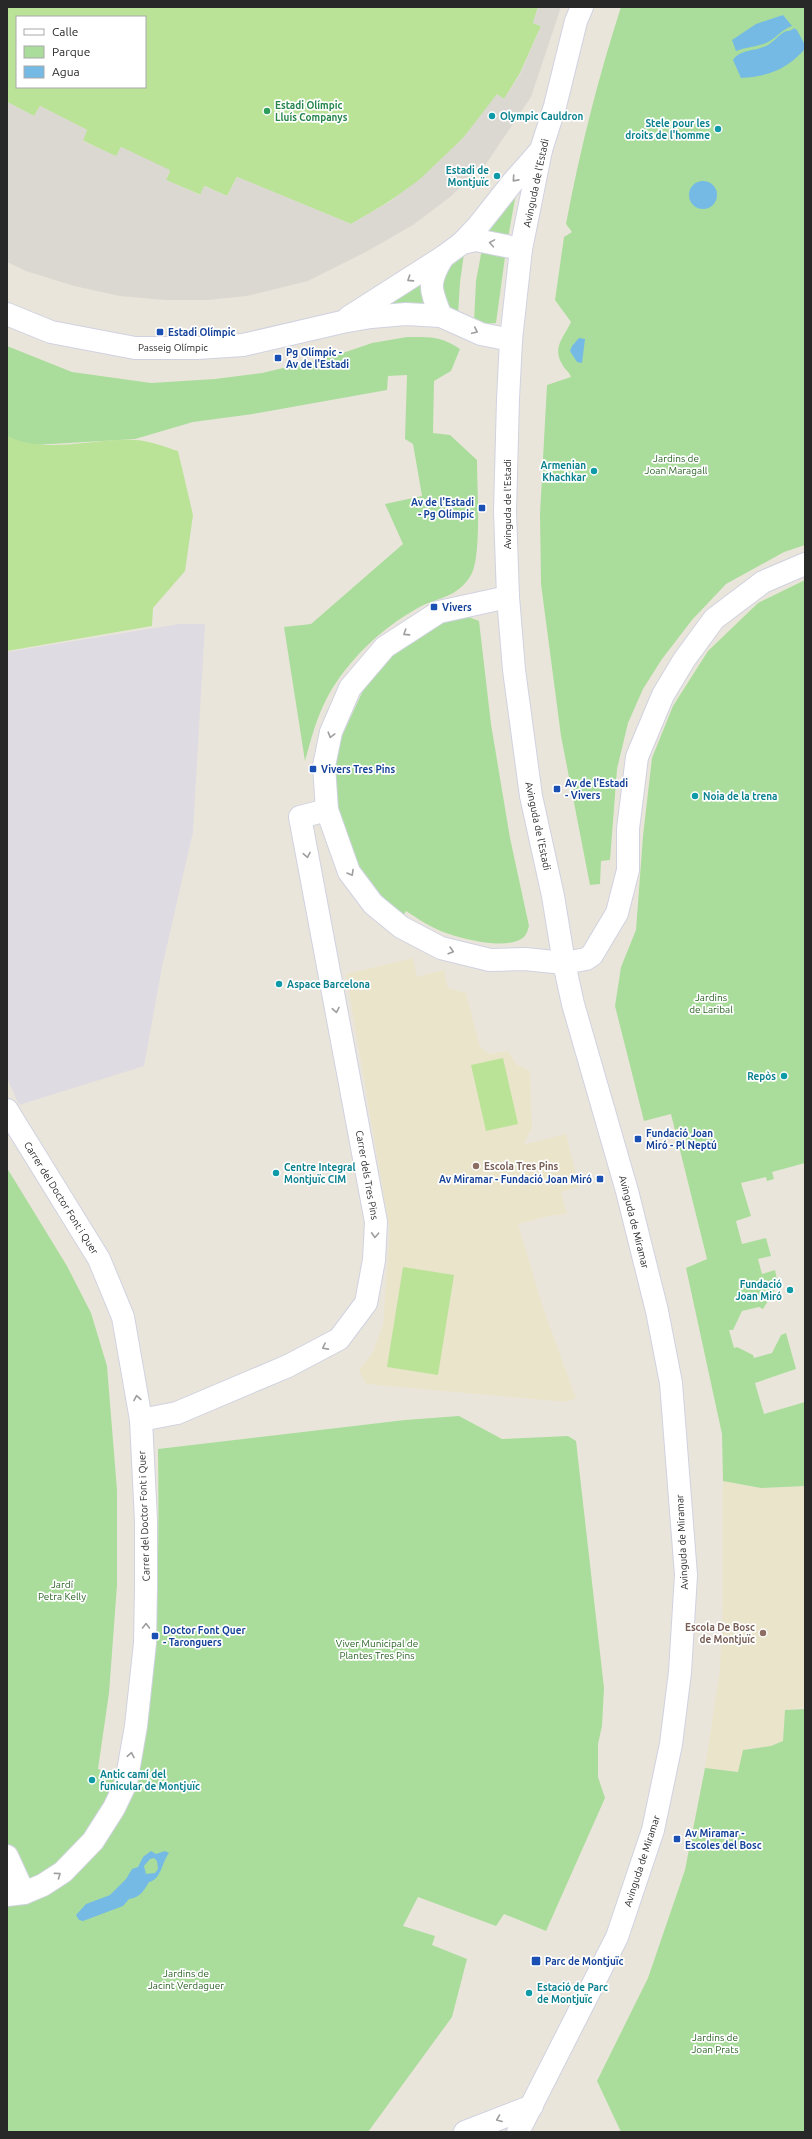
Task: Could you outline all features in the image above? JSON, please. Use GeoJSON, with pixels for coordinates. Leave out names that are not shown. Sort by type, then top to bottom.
{"type":"FeatureCollection","features":[{"type":"Feature","properties":{"kind":"street","name":"Avinguda de l'Estadi"},"geometry":{"type":"LineString","coordinates":[[573,1004],[564,963],[553,896],[531,796],[514,670],[508,597],[505,511],[511,340],[522,248],[541,150],[555,106],[576,21],[582,7]]}},
{"type":"Feature","properties":{"kind":"street"},"geometry":{"type":"LineString","coordinates":[[342,322],[443,257],[462,243],[541,150]]}},
{"type":"Feature","properties":{"kind":"street"},"geometry":{"type":"LineString","coordinates":[[462,243],[476,240],[522,248]]}},
{"type":"Feature","properties":{"kind":"street"},"geometry":{"type":"LineString","coordinates":[[443,257],[432,275],[434,301],[441,316],[480,334],[511,340]]}},
{"type":"Feature","properties":{"kind":"street","name":"Passeig Olímpic"},"geometry":{"type":"LineString","coordinates":[[7,314],[50,332],[136,348],[197,348],[243,345],[342,322],[371,317],[406,314],[441,316]]}},
{"type":"Feature","properties":{"kind":"street"},"geometry":{"type":"LineString","coordinates":[[508,597],[439,612],[385,647],[350,688],[330,732],[324,766],[327,810],[350,872],[373,904],[401,927],[441,948],[490,960],[525,959],[564,963],[586,959],[592,955],[617,913],[628,870],[628,829],[637,757],[663,695],[684,660],[714,619],[763,582],[805,564]]}},
{"type":"Feature","properties":{"kind":"street","name":"Carrer dels Tres Pins"},"geometry":{"type":"LineString","coordinates":[[141,1420],[177,1413],[294,1363],[339,1339],[366,1304],[374,1260],[376,1222],[300,817],[327,810]]}},
{"type":"Feature","properties":{"kind":"street","name":"Avinguda de Miramar"},"geometry":{"type":"LineString","coordinates":[[518,2132],[617,1937],[653,1830],[671,1744],[680,1672],[686,1575],[671,1383],[657,1311],[627,1191],[573,1004]]}},
{"type":"Feature","properties":{"kind":"street","name":"Carrer del Doctor Font i Quer"},"geometry":{"type":"LineString","coordinates":[[7,1110],[99,1259],[123,1317],[141,1420],[146,1521],[145,1643],[136,1726],[126,1783],[114,1808],[92,1841],[63,1872],[43,1885],[15,1894]]}},
{"type":"Feature","properties":{"kind":"street"},"geometry":{"type":"LineString","coordinates":[[7,1856],[15,1894]]}},
{"type":"Feature","properties":{"kind":"street"},"geometry":{"type":"LineString","coordinates":[[465,2132],[532,2106]]}},
{"type":"Feature","properties":{"kind":"shaded area"},"geometry":{"type":"Polygon","coordinates":[[[538,7],[561,7],[531,97],[486,164],[450,197],[413,225],[364,253],[308,281],[247,296],[207,300],[165,300],[120,296],[74,286],[26,271],[7,262],[7,102],[34,116],[40,106],[87,130],[83,141],[116,156],[121,147],[170,170],[166,180],[200,195],[204,186],[227,196],[237,177],[351,224],[389,202],[419,180],[463,138],[497,94],[504,99],[520,74],[541,26],[533,23],[538,7]]]}},
{"type":"Feature","properties":{"kind":"shaded area"},"geometry":{"type":"Polygon","coordinates":[[[179,624],[205,624],[193,832],[162,967],[144,1066],[19,1105],[7,1078],[7,652],[179,624]]]}},
{"type":"Feature","properties":{"kind":"shaded area","name":"Escola Tres Pins"},"geometry":{"type":"Polygon","coordinates":[[[413,958],[417,977],[444,970],[448,988],[466,993],[480,1047],[489,1054],[508,1051],[517,1065],[530,1071],[532,1128],[523,1145],[566,1134],[579,1187],[561,1192],[567,1214],[549,1216],[518,1224],[544,1311],[576,1398],[566,1402],[366,1384],[359,1370],[372,1354],[383,1325],[390,1231],[346,974],[413,958]]]}},
{"type":"Feature","properties":{"kind":"shaded area","name":"Escola De Bosc de Montjuïc"},"geometry":{"type":"Polygon","coordinates":[[[723,1481],[761,1488],[805,1486],[805,1707],[785,1710],[783,1741],[771,1746],[746,1749],[738,1772],[705,1768],[720,1669],[723,1596],[723,1481]]]}},
{"type":"Feature","properties":{"kind":"green space","name":"Estadi Olímpic Lluís Companys"},"geometry":{"type":"Polygon","coordinates":[[[7,7],[538,7],[533,23],[541,26],[520,73],[504,99],[497,95],[451,152],[429,172],[394,198],[351,224],[237,177],[227,196],[205,186],[201,195],[166,180],[170,171],[121,147],[117,157],[82,140],[87,130],[40,106],[34,116],[7,102],[7,7]]]}},
{"type":"Feature","properties":{"kind":"green space","name":"Jardins de Joan Maragall"},"geometry":{"type":"Polygon","coordinates":[[[621,7],[805,7],[805,545],[784,552],[726,584],[692,620],[662,659],[643,689],[628,723],[617,769],[610,860],[601,861],[600,884],[590,885],[561,736],[541,584],[540,514],[547,385],[571,377],[563,366],[558,352],[560,342],[571,322],[555,300],[564,237],[572,232],[566,224],[590,114],[621,7]]]}},
{"type":"Feature","properties":{"kind":"green space"},"geometry":{"type":"Polygon","coordinates":[[[517,188],[508,238],[485,230],[517,188]]]}},
{"type":"Feature","properties":{"kind":"green space"},"geometry":{"type":"Polygon","coordinates":[[[482,249],[505,257],[496,323],[482,324],[474,322],[476,281],[482,249]]]}},
{"type":"Feature","properties":{"kind":"green space"},"geometry":{"type":"Polygon","coordinates":[[[464,254],[460,282],[458,315],[448,308],[442,300],[441,275],[450,261],[464,254]]]}},
{"type":"Feature","properties":{"kind":"green space"},"geometry":{"type":"Polygon","coordinates":[[[425,279],[430,308],[367,315],[425,279]]]}},
{"type":"Feature","properties":{"kind":"green space"},"geometry":{"type":"Polygon","coordinates":[[[407,337],[441,339],[460,349],[451,371],[434,381],[433,433],[450,435],[477,460],[478,537],[474,566],[471,575],[459,589],[416,609],[403,617],[366,646],[355,658],[336,683],[324,704],[305,761],[284,627],[311,624],[403,544],[385,504],[422,496],[413,444],[405,439],[407,375],[388,376],[387,390],[253,414],[193,422],[135,439],[35,445],[17,441],[7,436],[7,346],[72,372],[151,383],[215,379],[262,373],[334,356],[372,343],[407,337]]]}},
{"type":"Feature","properties":{"kind":"green space"},"geometry":{"type":"Polygon","coordinates":[[[7,436],[22,442],[54,445],[118,440],[139,440],[178,451],[193,515],[185,571],[153,608],[152,626],[7,651],[7,436]]]}},
{"type":"Feature","properties":{"kind":"green space","name":"Jardins de Laribal"},"geometry":{"type":"Polygon","coordinates":[[[805,580],[805,1163],[772,1172],[774,1179],[767,1181],[766,1177],[741,1183],[751,1216],[736,1221],[742,1244],[766,1238],[771,1256],[758,1259],[762,1274],[775,1270],[778,1285],[763,1309],[759,1307],[742,1311],[733,1330],[729,1330],[734,1348],[737,1347],[753,1355],[754,1358],[772,1353],[781,1335],[786,1333],[796,1369],[755,1383],[764,1414],[805,1402],[805,1486],[761,1488],[723,1481],[722,1434],[686,1268],[707,1259],[671,1114],[644,1121],[615,1006],[621,967],[636,930],[643,836],[652,758],[673,706],[708,651],[758,603],[805,580]]]}},
{"type":"Feature","properties":{"kind":"green space"},"geometry":{"type":"Polygon","coordinates":[[[464,615],[479,621],[491,724],[510,838],[529,926],[524,937],[517,941],[508,943],[474,941],[436,929],[406,911],[403,916],[368,883],[352,853],[337,806],[335,786],[336,762],[341,738],[366,684],[376,668],[401,646],[429,626],[464,615]]]}},
{"type":"Feature","properties":{"kind":"green space"},"geometry":{"type":"Polygon","coordinates":[[[503,1058],[518,1124],[486,1131],[471,1065],[503,1058]]]}},
{"type":"Feature","properties":{"kind":"green space"},"geometry":{"type":"Polygon","coordinates":[[[7,1168],[67,1266],[91,1313],[107,1366],[117,1490],[117,1585],[109,1693],[98,1769],[134,1784],[146,1731],[157,1605],[158,1449],[405,1420],[459,1416],[502,1439],[568,1436],[576,1441],[604,1688],[602,1726],[598,1744],[598,1777],[605,1798],[546,1931],[504,1914],[496,1926],[418,1897],[403,1926],[435,1936],[432,1945],[467,1959],[452,2017],[368,2132],[7,2132],[7,1168]]]}},
{"type":"Feature","properties":{"kind":"green space"},"geometry":{"type":"Polygon","coordinates":[[[403,1267],[454,1275],[438,1375],[387,1367],[403,1267]]]}},
{"type":"Feature","properties":{"kind":"green space","name":"Jardins de Joan Prats"},"geometry":{"type":"Polygon","coordinates":[[[805,1709],[805,2132],[621,2132],[597,2081],[648,1978],[685,1870],[705,1768],[738,1772],[743,1750],[771,1746],[783,1741],[785,1710],[805,1709]]]}},
{"type":"Feature","properties":{"kind":"water"},"geometry":{"type":"Polygon","coordinates":[[[783,15],[792,26],[766,43],[736,51],[732,40],[756,24],[783,15]]]}},
{"type":"Feature","properties":{"kind":"water"},"geometry":{"type":"Polygon","coordinates":[[[794,28],[797,30],[805,45],[801,53],[791,62],[771,73],[741,78],[733,60],[736,56],[744,52],[766,46],[779,35],[794,28]]]}},
{"type":"Feature","properties":{"kind":"water"},"geometry":{"type":"Polygon","coordinates":[[[703,181],[713,185],[717,195],[713,205],[703,209],[693,205],[689,195],[693,185],[703,181]]]}},
{"type":"Feature","properties":{"kind":"water"},"geometry":{"type":"Polygon","coordinates":[[[579,338],[585,339],[582,363],[577,362],[570,351],[572,346],[579,338]]]}},
{"type":"Feature","properties":{"kind":"water"},"geometry":{"type":"Polygon","coordinates":[[[151,1851],[156,1854],[165,1851],[169,1853],[159,1874],[153,1881],[149,1882],[139,1895],[129,1899],[123,1906],[83,1921],[79,1920],[76,1915],[86,1904],[110,1895],[126,1879],[132,1869],[138,1867],[143,1857],[151,1851]],[[154,1858],[150,1859],[144,1866],[146,1874],[155,1873],[158,1869],[157,1861],[154,1858]]]}},
{"type":"Feature","properties":{"kind":"place","name":"Estadi Olímpic Lluís Companys"},"geometry":{"type":"Point","coordinates":[267,111]}},
{"type":"Feature","properties":{"kind":"place","name":"Olympic Cauldron"},"geometry":{"type":"Point","coordinates":[492,116]}},
{"type":"Feature","properties":{"kind":"place","name":"Stele pour les droits de l'homme"},"geometry":{"type":"Point","coordinates":[718,129]}},
{"type":"Feature","properties":{"kind":"place","name":"Estadi de Montjuïc"},"geometry":{"type":"Point","coordinates":[497,176]}},
{"type":"Feature","properties":{"kind":"place","name":"Estadi Olímpic"},"geometry":{"type":"Point","coordinates":[160,332]}},
{"type":"Feature","properties":{"kind":"place","name":"Pg Olímpic - Av de l'Estadi"},"geometry":{"type":"Point","coordinates":[278,358]}},
{"type":"Feature","properties":{"kind":"place","name":"Armenian Khachkar"},"geometry":{"type":"Point","coordinates":[594,471]}},
{"type":"Feature","properties":{"kind":"place","name":"Av de l'Estadi - Pg Olímpic"},"geometry":{"type":"Point","coordinates":[482,508]}},
{"type":"Feature","properties":{"kind":"place","name":"Vivers"},"geometry":{"type":"Point","coordinates":[434,607]}},
{"type":"Feature","properties":{"kind":"place","name":"Vivers Tres Pins"},"geometry":{"type":"Point","coordinates":[313,769]}},
{"type":"Feature","properties":{"kind":"place","name":"Av de l'Estadi - Vivers"},"geometry":{"type":"Point","coordinates":[557,789]}},
{"type":"Feature","properties":{"kind":"place","name":"Noia de la trena"},"geometry":{"type":"Point","coordinates":[695,796]}},
{"type":"Feature","properties":{"kind":"place","name":"Aspace Barcelona"},"geometry":{"type":"Point","coordinates":[279,984]}},
{"type":"Feature","properties":{"kind":"place","name":"Repòs"},"geometry":{"type":"Point","coordinates":[784,1076]}},
{"type":"Feature","properties":{"kind":"place","name":"Fundació Joan Miró - Pl Neptú"},"geometry":{"type":"Point","coordinates":[638,1139]}},
{"type":"Feature","properties":{"kind":"place","name":"Escola Tres Pins"},"geometry":{"type":"Point","coordinates":[476,1166]}},
{"type":"Feature","properties":{"kind":"place","name":"Centre Integral Montjuïc CIM"},"geometry":{"type":"Point","coordinates":[276,1173]}},
{"type":"Feature","properties":{"kind":"place","name":"Av Miramar - Fundació Joan Miró"},"geometry":{"type":"Point","coordinates":[600,1179]}},
{"type":"Feature","properties":{"kind":"place","name":"Fundació Joan Miró"},"geometry":{"type":"Point","coordinates":[790,1290]}},
{"type":"Feature","properties":{"kind":"place","name":"Escola De Bosc de Montjuïc"},"geometry":{"type":"Point","coordinates":[763,1633]}},
{"type":"Feature","properties":{"kind":"place","name":"Doctor Font Quer - Taronguers"},"geometry":{"type":"Point","coordinates":[155,1636]}},
{"type":"Feature","properties":{"kind":"place","name":"Antic camí del funicular de Montjuïc"},"geometry":{"type":"Point","coordinates":[92,1780]}},
{"type":"Feature","properties":{"kind":"place","name":"Av Miramar - Escoles del Bosc"},"geometry":{"type":"Point","coordinates":[677,1839]}},
{"type":"Feature","properties":{"kind":"place","name":"Parc de Montjuïc"},"geometry":{"type":"Point","coordinates":[536,1961]}},
{"type":"Feature","properties":{"kind":"place","name":"Estació de Parc de Montjuïc"},"geometry":{"type":"Point","coordinates":[529,1993]}},
{"type":"Feature","properties":{"kind":"park label","name":"Jardí Petra Kelly"},"geometry":{"type":"Point","coordinates":[62,1590]}},
{"type":"Feature","properties":{"kind":"park label","name":"Viver Municipal de Plantes Tres Pins"},"geometry":{"type":"Point","coordinates":[377,1648]}},
{"type":"Feature","properties":{"kind":"park label","name":"Jardins de Jacint Verdaguer"},"geometry":{"type":"Point","coordinates":[186,1978]}}]}
